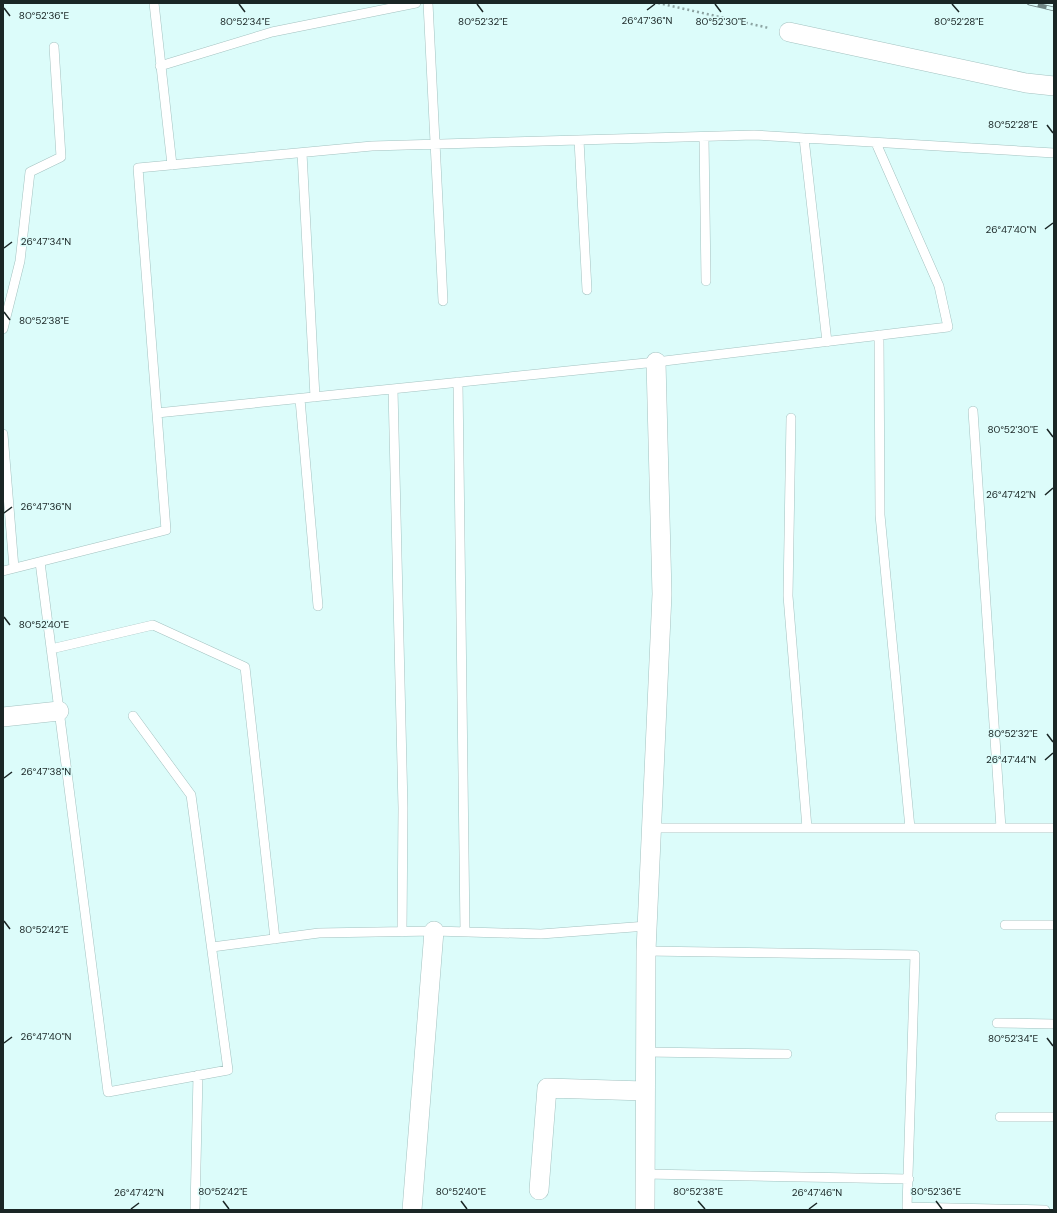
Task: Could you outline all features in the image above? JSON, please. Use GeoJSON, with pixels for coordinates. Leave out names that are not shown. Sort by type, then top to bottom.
{"type":"FeatureCollection","features":[{"type":"Feature","properties":{"kind":"street"},"geometry":{"type":"LineString","coordinates":[[789,32],[1026,83],[1054,86]]}},
{"type":"Feature","properties":{"kind":"street"},"geometry":{"type":"LineString","coordinates":[[646,1210],[646,951],[662,594],[656,362]]}},
{"type":"Feature","properties":{"kind":"street"},"geometry":{"type":"LineString","coordinates":[[3,717],[59,711]]}},
{"type":"Feature","properties":{"kind":"street"},"geometry":{"type":"LineString","coordinates":[[412,1210],[434,931]]}},
{"type":"Feature","properties":{"kind":"street"},"geometry":{"type":"LineString","coordinates":[[539,1190],[546,1088],[645,1091]]}},
{"type":"Feature","properties":{"kind":"lane"},"geometry":{"type":"LineString","coordinates":[[154,3],[172,165]]}},
{"type":"Feature","properties":{"kind":"lane"},"geometry":{"type":"LineString","coordinates":[[160,66],[272,32],[416,3]]}},
{"type":"Feature","properties":{"kind":"lane"},"geometry":{"type":"LineString","coordinates":[[428,3],[443,301]]}},
{"type":"Feature","properties":{"kind":"lane"},"geometry":{"type":"LineString","coordinates":[[3,329],[20,261],[30,172],[61,157],[54,47]]}},
{"type":"Feature","properties":{"kind":"lane"},"geometry":{"type":"LineString","coordinates":[[3,571],[166,530],[138,168],[372,146],[754,135],[1054,153]]}},
{"type":"Feature","properties":{"kind":"lane"},"geometry":{"type":"LineString","coordinates":[[704,137],[706,281]]}},
{"type":"Feature","properties":{"kind":"lane"},"geometry":{"type":"LineString","coordinates":[[804,138],[827,342]]}},
{"type":"Feature","properties":{"kind":"lane"},"geometry":{"type":"LineString","coordinates":[[579,140],[587,290]]}},
{"type":"Feature","properties":{"kind":"lane"},"geometry":{"type":"LineString","coordinates":[[157,414],[656,362],[948,327],[939,286],[876,143]]}},
{"type":"Feature","properties":{"kind":"lane"},"geometry":{"type":"LineString","coordinates":[[302,153],[315,397]]}},
{"type":"Feature","properties":{"kind":"lane"},"geometry":{"type":"LineString","coordinates":[[879,335],[880,515],[910,828]]}},
{"type":"Feature","properties":{"kind":"lane"},"geometry":{"type":"LineString","coordinates":[[458,382],[465,932]]}},
{"type":"Feature","properties":{"kind":"lane"},"geometry":{"type":"LineString","coordinates":[[393,389],[403,808],[402,932]]}},
{"type":"Feature","properties":{"kind":"lane"},"geometry":{"type":"LineString","coordinates":[[300,399],[318,606]]}},
{"type":"Feature","properties":{"kind":"lane"},"geometry":{"type":"LineString","coordinates":[[973,411],[1001,828]]}},
{"type":"Feature","properties":{"kind":"lane"},"geometry":{"type":"LineString","coordinates":[[791,418],[788,596],[807,828]]}},
{"type":"Feature","properties":{"kind":"lane"},"geometry":{"type":"LineString","coordinates":[[3,434],[14,568]]}},
{"type":"Feature","properties":{"kind":"lane"},"geometry":{"type":"LineString","coordinates":[[40,562],[108,1092],[228,1070],[190,795],[133,716]]}},
{"type":"Feature","properties":{"kind":"lane"},"geometry":{"type":"LineString","coordinates":[[51,649],[153,625],[245,667],[275,939]]}},
{"type":"Feature","properties":{"kind":"lane"},"geometry":{"type":"LineString","coordinates":[[651,828],[1054,828]]}},
{"type":"Feature","properties":{"kind":"lane"},"geometry":{"type":"LineString","coordinates":[[1005,925],[1054,925]]}},
{"type":"Feature","properties":{"kind":"lane"},"geometry":{"type":"LineString","coordinates":[[212,947],[318,933],[434,931],[542,934],[647,926]]}},
{"type":"Feature","properties":{"kind":"lane"},"geometry":{"type":"LineString","coordinates":[[646,951],[915,955],[907,1206],[1045,1210]]}},
{"type":"Feature","properties":{"kind":"lane"},"geometry":{"type":"LineString","coordinates":[[996,1023],[1054,1024]]}},
{"type":"Feature","properties":{"kind":"lane"},"geometry":{"type":"LineString","coordinates":[[645,1052],[787,1054]]}},
{"type":"Feature","properties":{"kind":"lane"},"geometry":{"type":"LineString","coordinates":[[195,1210],[198,1075]]}},
{"type":"Feature","properties":{"kind":"lane"},"geometry":{"type":"LineString","coordinates":[[1000,1117],[1054,1117]]}},
{"type":"Feature","properties":{"kind":"lane"},"geometry":{"type":"LineString","coordinates":[[645,1174],[909,1178]]}},
{"type":"Feature","properties":{"kind":"path"},"geometry":{"type":"LineString","coordinates":[[658,3],[789,32]]}},
{"type":"Feature","properties":{"kind":"railway"},"geometry":{"type":"LineString","coordinates":[[1029,3],[1054,9]]}}]}
